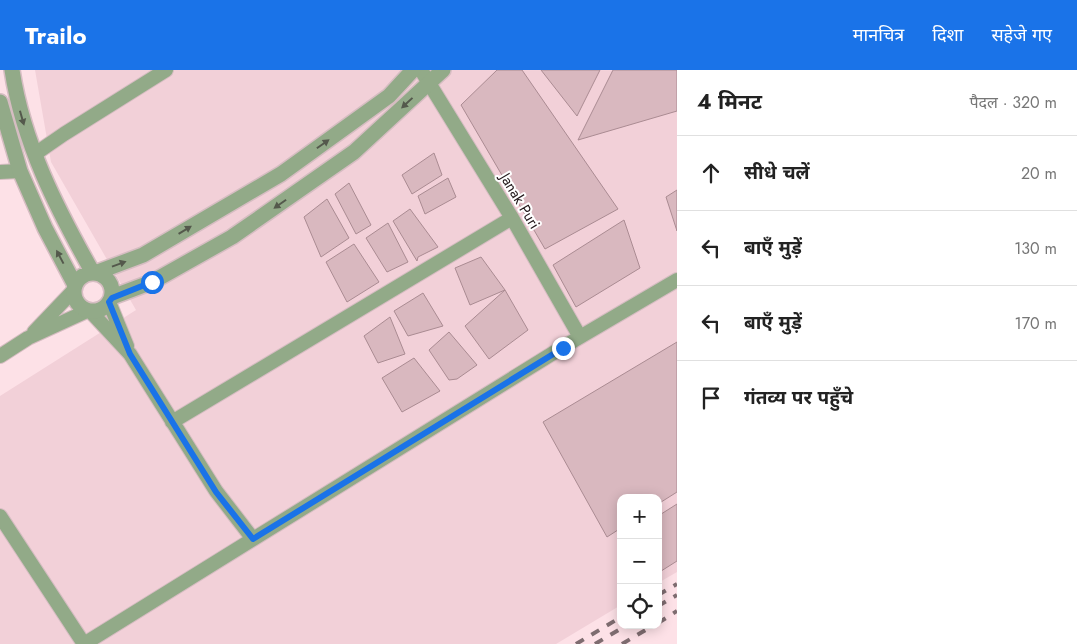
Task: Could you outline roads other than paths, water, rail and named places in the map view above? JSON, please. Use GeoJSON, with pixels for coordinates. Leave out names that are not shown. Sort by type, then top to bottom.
{"type":"FeatureCollection","features":[{"type":"Feature","properties":{"kind":"street"},"geometry":{"type":"LineString","coordinates":[[12,70],[16,97],[35,154],[61,217],[94,273],[102,275],[111,284],[111,300],[130,354]]}},
{"type":"Feature","properties":{"kind":"street"},"geometry":{"type":"LineString","coordinates":[[35,154],[166,70]]}},
{"type":"Feature","properties":{"kind":"street"},"geometry":{"type":"LineString","coordinates":[[253,539],[216,492],[130,354],[89,311],[78,304],[74,296],[75,288],[79,278],[144,255],[281,174],[389,96],[413,70]]}},
{"type":"Feature","properties":{"kind":"street"},"geometry":{"type":"LineString","coordinates":[[0,356],[28,338],[89,311],[102,310],[111,300],[152,282],[232,237],[354,152],[425,76],[442,70]]}},
{"type":"Feature","properties":{"kind":"street","name":"Janak Puri"},"geometry":{"type":"LineString","coordinates":[[425,76],[512,218],[580,337]]}},
{"type":"Feature","properties":{"kind":"street"},"geometry":{"type":"LineString","coordinates":[[0,102],[20,171],[45,228],[75,288]]}},
{"type":"Feature","properties":{"kind":"street"},"geometry":{"type":"LineString","coordinates":[[0,172],[20,171]]}},
{"type":"Feature","properties":{"kind":"street"},"geometry":{"type":"LineString","coordinates":[[172,422],[512,218]]}},
{"type":"Feature","properties":{"kind":"street"},"geometry":{"type":"LineString","coordinates":[[0,516],[84,644],[580,337],[677,280]]}},
{"type":"Feature","properties":{"kind":"street"},"geometry":{"type":"LineString","coordinates":[[28,338],[75,288]]}},
{"type":"Feature","properties":{"kind":"railway"},"geometry":{"type":"LineString","coordinates":[[662,593],[677,584]]}},
{"type":"Feature","properties":{"kind":"railway"},"geometry":{"type":"LineString","coordinates":[[662,604],[677,595]]}},
{"type":"Feature","properties":{"kind":"railway"},"geometry":{"type":"LineString","coordinates":[[662,620],[677,611]]}},
{"type":"Feature","properties":{"kind":"railway"},"geometry":{"type":"LineString","coordinates":[[576,644],[617,619]]}},
{"type":"Feature","properties":{"kind":"railway"},"geometry":{"type":"LineString","coordinates":[[595,644],[620,629]]}},
{"type":"Feature","properties":{"kind":"railway"},"geometry":{"type":"LineString","coordinates":[[622,644],[647,629]]}}]}
